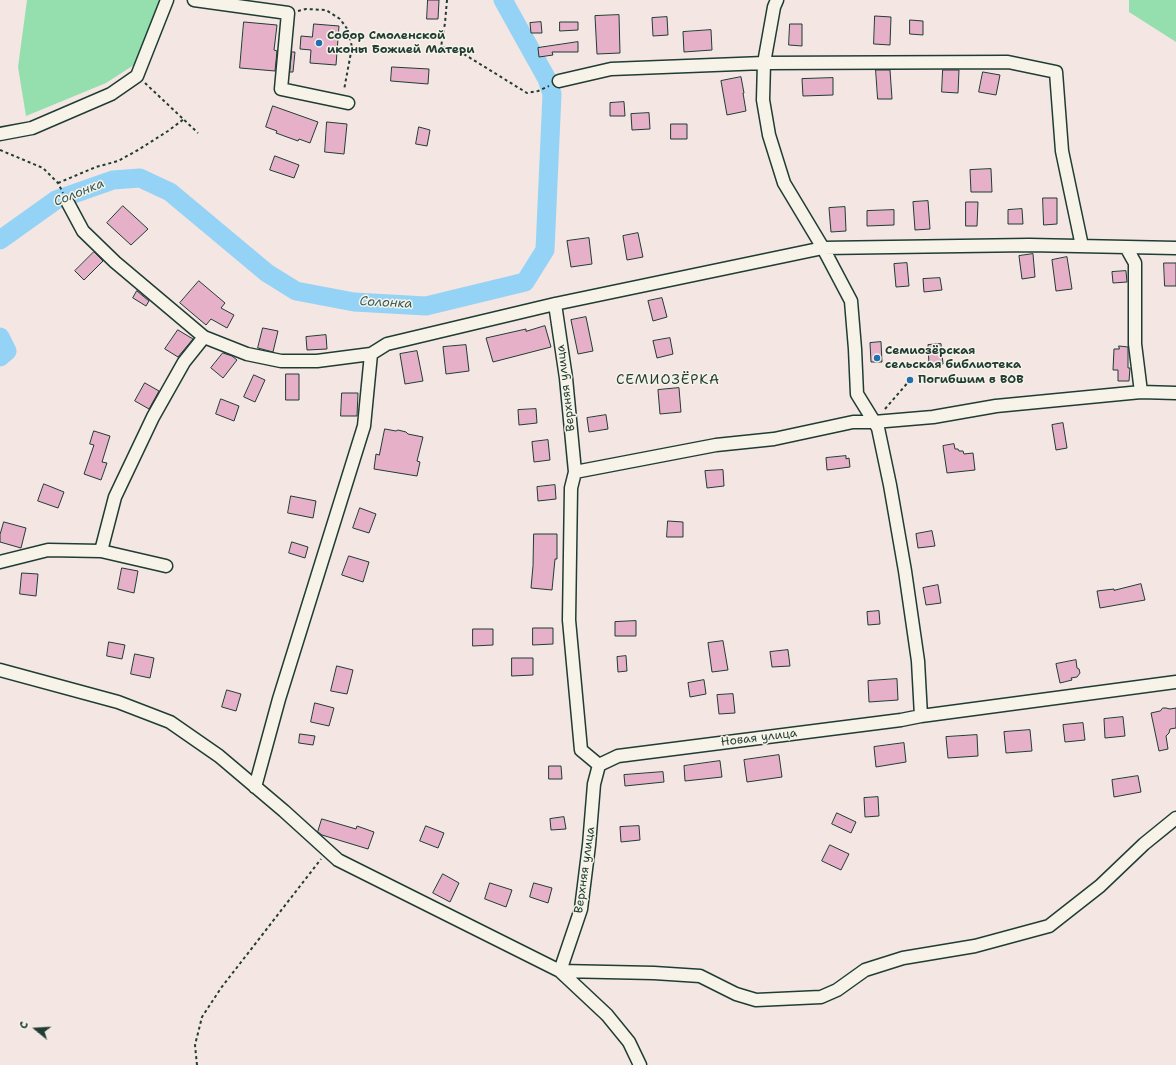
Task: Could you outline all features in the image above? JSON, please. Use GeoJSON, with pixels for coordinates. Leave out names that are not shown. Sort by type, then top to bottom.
{"type":"FeatureCollection","features":[{"type":"Feature","properties":{"kind":"street"},"geometry":{"type":"LineString","coordinates":[[0,134],[32,128],[111,94],[137,76],[167,0]]}},
{"type":"Feature","properties":{"kind":"street"},"geometry":{"type":"LineString","coordinates":[[194,0],[288,13],[281,88],[345,103]]}},
{"type":"Feature","properties":{"kind":"street"},"geometry":{"type":"LineString","coordinates":[[777,0],[774,7],[764,63],[763,100],[768,135],[784,183],[823,248],[851,301],[857,394],[878,428],[890,485],[905,571],[918,661],[921,716]]}},
{"type":"Feature","properties":{"kind":"street"},"geometry":{"type":"LineString","coordinates":[[559,81],[611,69],[764,63],[1008,62],[1056,72],[1062,151],[1082,246]]}},
{"type":"Feature","properties":{"kind":"street"},"geometry":{"type":"LineString","coordinates":[[68,203],[83,231],[115,262],[204,337],[247,354],[282,361],[317,361],[371,354],[386,344],[554,304],[823,248],[1029,245],[1176,248]]}},
{"type":"Feature","properties":{"kind":"street"},"geometry":{"type":"LineString","coordinates":[[1126,247],[1136,263],[1135,344],[1141,392]]}},
{"type":"Feature","properties":{"kind":"street","name":"Верхняя улица"},"geometry":{"type":"LineString","coordinates":[[554,304],[566,378],[575,472],[571,488],[569,620],[581,750],[599,765],[594,784],[582,909],[560,971]]}},
{"type":"Feature","properties":{"kind":"street"},"geometry":{"type":"LineString","coordinates":[[101,551],[115,497],[153,417],[184,362],[204,337]]}},
{"type":"Feature","properties":{"kind":"street"},"geometry":{"type":"LineString","coordinates":[[255,787],[279,699],[364,426],[371,354]]}},
{"type":"Feature","properties":{"kind":"street"},"geometry":{"type":"LineString","coordinates":[[575,472],[716,445],[774,439],[853,422],[874,422],[933,417],[996,406],[1141,392],[1176,393]]}},
{"type":"Feature","properties":{"kind":"street"},"geometry":{"type":"LineString","coordinates":[[0,562],[48,550],[101,551],[166,566]]}},
{"type":"Feature","properties":{"kind":"street"},"geometry":{"type":"LineString","coordinates":[[0,670],[118,702],[170,722],[219,756],[284,811],[338,860],[560,971],[607,1015],[629,1042],[640,1065]]}},
{"type":"Feature","properties":{"kind":"street","name":"Новая улица"},"geometry":{"type":"LineString","coordinates":[[599,765],[618,756],[901,720],[921,716],[1176,682]]}},
{"type":"Feature","properties":{"kind":"street"},"geometry":{"type":"LineString","coordinates":[[560,971],[654,973],[700,976],[736,994],[756,1000],[821,997],[837,990],[865,970],[903,958],[975,946],[1049,926],[1100,886],[1144,844],[1176,818]]}},
{"type":"Feature","properties":{"kind":"path"},"geometry":{"type":"LineString","coordinates":[[446,0],[442,47],[454,48],[527,93],[538,91]]}},
{"type":"Feature","properties":{"kind":"path"},"geometry":{"type":"LineString","coordinates":[[288,13],[306,9],[326,10],[340,19],[348,30],[352,47],[345,103]]}},
{"type":"Feature","properties":{"kind":"path"},"geometry":{"type":"LineString","coordinates":[[137,76],[198,133]]}},
{"type":"Feature","properties":{"kind":"path"},"geometry":{"type":"LineString","coordinates":[[58,183],[96,167],[118,161],[168,131],[184,119]]}},
{"type":"Feature","properties":{"kind":"path"},"geometry":{"type":"LineString","coordinates":[[0,150],[43,168],[58,183],[62,190]]}},
{"type":"Feature","properties":{"kind":"path"},"geometry":{"type":"LineString","coordinates":[[874,422],[910,380]]}},
{"type":"Feature","properties":{"kind":"path"},"geometry":{"type":"LineString","coordinates":[[197,1065],[195,1044],[202,1016],[221,988],[310,871],[327,851]]}},
{"type":"Feature","properties":{"kind":"green space"},"geometry":{"type":"Polygon","coordinates":[[[27,0],[161,0],[137,63],[106,83],[26,116],[18,67],[27,0]]]}},
{"type":"Feature","properties":{"kind":"green space"},"geometry":{"type":"Polygon","coordinates":[[[1129,0],[1176,0],[1176,42],[1129,12],[1129,0]]]}},
{"type":"Feature","properties":{"kind":"building"},"geometry":{"type":"Polygon","coordinates":[[[428,0],[439,0],[438,19],[427,19],[428,0]]]}},
{"type":"Feature","properties":{"kind":"building"},"geometry":{"type":"Polygon","coordinates":[[[619,15],[620,53],[597,54],[595,16],[619,15]]]}},
{"type":"Feature","properties":{"kind":"building"},"geometry":{"type":"Polygon","coordinates":[[[875,16],[891,17],[890,45],[874,44],[875,16]]]}},
{"type":"Feature","properties":{"kind":"building"},"geometry":{"type":"Polygon","coordinates":[[[667,17],[668,35],[653,36],[652,18],[667,17]]]}},
{"type":"Feature","properties":{"kind":"building"},"geometry":{"type":"Polygon","coordinates":[[[910,20],[923,21],[923,35],[910,34],[910,20]]]}},
{"type":"Feature","properties":{"kind":"building"},"geometry":{"type":"Polygon","coordinates":[[[244,22],[277,25],[274,50],[277,51],[275,71],[240,68],[244,22]]]}},
{"type":"Feature","properties":{"kind":"building"},"geometry":{"type":"Polygon","coordinates":[[[541,22],[542,33],[531,33],[530,23],[541,22]]]}},
{"type":"Feature","properties":{"kind":"building"},"geometry":{"type":"Polygon","coordinates":[[[560,22],[578,22],[578,30],[560,31],[560,22]]]}},
{"type":"Feature","properties":{"kind":"building","name":"Собор Смоленской иконы Божией Матери"},"geometry":{"type":"Polygon","coordinates":[[[314,24],[339,26],[336,65],[310,63],[311,50],[300,49],[301,36],[312,37],[314,24]]]}},
{"type":"Feature","properties":{"kind":"building"},"geometry":{"type":"Polygon","coordinates":[[[790,24],[802,24],[802,46],[789,45],[790,24]]]}},
{"type":"Feature","properties":{"kind":"building"},"geometry":{"type":"Polygon","coordinates":[[[711,30],[712,50],[684,52],[683,32],[711,30]]]}},
{"type":"Feature","properties":{"kind":"building"},"geometry":{"type":"Polygon","coordinates":[[[578,42],[578,52],[552,52],[553,55],[539,57],[538,48],[578,42]]]}},
{"type":"Feature","properties":{"kind":"building"},"geometry":{"type":"Polygon","coordinates":[[[292,52],[295,52],[293,72],[290,72],[292,52]]]}},
{"type":"Feature","properties":{"kind":"building"},"geometry":{"type":"Polygon","coordinates":[[[392,67],[429,69],[428,84],[391,81],[392,67]]]}},
{"type":"Feature","properties":{"kind":"building"},"geometry":{"type":"Polygon","coordinates":[[[876,70],[890,70],[892,99],[878,99],[876,70]]]}},
{"type":"Feature","properties":{"kind":"building"},"geometry":{"type":"Polygon","coordinates":[[[943,70],[959,70],[958,93],[942,92],[943,70]]]}},
{"type":"Feature","properties":{"kind":"building"},"geometry":{"type":"Polygon","coordinates":[[[983,72],[1000,75],[996,95],[979,92],[983,72]]]}},
{"type":"Feature","properties":{"kind":"building"},"geometry":{"type":"Polygon","coordinates":[[[741,77],[746,111],[727,115],[721,81],[741,77]]]}},
{"type":"Feature","properties":{"kind":"building"},"geometry":{"type":"Polygon","coordinates":[[[833,78],[833,95],[803,96],[802,79],[833,78]]]}},
{"type":"Feature","properties":{"kind":"building"},"geometry":{"type":"Polygon","coordinates":[[[624,102],[625,116],[610,116],[610,103],[624,102]]]}},
{"type":"Feature","properties":{"kind":"building"},"geometry":{"type":"Polygon","coordinates":[[[273,106],[318,122],[310,143],[299,139],[298,141],[276,133],[277,131],[266,127],[273,106]]]}},
{"type":"Feature","properties":{"kind":"building"},"geometry":{"type":"Polygon","coordinates":[[[649,113],[650,129],[632,130],[631,114],[649,113]]]}},
{"type":"Feature","properties":{"kind":"building"},"geometry":{"type":"Polygon","coordinates":[[[327,122],[347,124],[344,154],[325,152],[327,122]]]}},
{"type":"Feature","properties":{"kind":"building"},"geometry":{"type":"Polygon","coordinates":[[[671,124],[687,124],[687,139],[671,139],[671,124]]]}},
{"type":"Feature","properties":{"kind":"building"},"geometry":{"type":"Polygon","coordinates":[[[419,127],[430,130],[427,146],[416,144],[419,127]]]}},
{"type":"Feature","properties":{"kind":"building"},"geometry":{"type":"Polygon","coordinates":[[[275,156],[299,165],[294,178],[270,170],[275,156]]]}},
{"type":"Feature","properties":{"kind":"building"},"geometry":{"type":"Polygon","coordinates":[[[991,169],[992,192],[971,192],[970,170],[991,169]]]}},
{"type":"Feature","properties":{"kind":"building"},"geometry":{"type":"Polygon","coordinates":[[[1043,198],[1057,198],[1057,224],[1044,225],[1043,198]]]}},
{"type":"Feature","properties":{"kind":"building"},"geometry":{"type":"Polygon","coordinates":[[[928,201],[930,229],[915,230],[913,202],[928,201]]]}},
{"type":"Feature","properties":{"kind":"building"},"geometry":{"type":"Polygon","coordinates":[[[966,202],[978,202],[977,226],[966,226],[966,202]]]}},
{"type":"Feature","properties":{"kind":"building"},"geometry":{"type":"Polygon","coordinates":[[[123,206],[148,229],[131,245],[107,223],[123,206]]]}},
{"type":"Feature","properties":{"kind":"building"},"geometry":{"type":"Polygon","coordinates":[[[845,207],[846,231],[831,232],[829,208],[845,207]]]}},
{"type":"Feature","properties":{"kind":"building"},"geometry":{"type":"Polygon","coordinates":[[[1022,209],[1023,224],[1008,224],[1008,210],[1022,209]]]}},
{"type":"Feature","properties":{"kind":"building"},"geometry":{"type":"Polygon","coordinates":[[[894,210],[894,225],[867,226],[867,211],[894,210]]]}},
{"type":"Feature","properties":{"kind":"building"},"geometry":{"type":"Polygon","coordinates":[[[638,233],[643,257],[627,260],[623,236],[638,233]]]}},
{"type":"Feature","properties":{"kind":"building"},"geometry":{"type":"Polygon","coordinates":[[[589,238],[592,264],[571,267],[567,241],[589,238]]]}},
{"type":"Feature","properties":{"kind":"building"},"geometry":{"type":"Polygon","coordinates":[[[94,252],[103,261],[84,280],[75,271],[94,252]]]}},
{"type":"Feature","properties":{"kind":"building"},"geometry":{"type":"Polygon","coordinates":[[[1033,254],[1035,277],[1022,279],[1019,256],[1033,254]]]}},
{"type":"Feature","properties":{"kind":"building"},"geometry":{"type":"Polygon","coordinates":[[[1067,257],[1072,289],[1056,291],[1052,260],[1067,257]]]}},
{"type":"Feature","properties":{"kind":"building"},"geometry":{"type":"Polygon","coordinates":[[[907,263],[909,286],[896,287],[894,264],[907,263]]]}},
{"type":"Feature","properties":{"kind":"building"},"geometry":{"type":"Polygon","coordinates":[[[1164,263],[1176,263],[1176,286],[1165,286],[1164,263]]]}},
{"type":"Feature","properties":{"kind":"building"},"geometry":{"type":"Polygon","coordinates":[[[1126,271],[1127,282],[1113,283],[1112,272],[1126,271]]]}},
{"type":"Feature","properties":{"kind":"building"},"geometry":{"type":"Polygon","coordinates":[[[940,278],[942,290],[924,292],[923,279],[940,278]]]}},
{"type":"Feature","properties":{"kind":"building"},"geometry":{"type":"Polygon","coordinates":[[[199,281],[225,303],[221,308],[234,315],[227,328],[211,319],[206,325],[180,303],[199,281]]]}},
{"type":"Feature","properties":{"kind":"building"},"geometry":{"type":"Polygon","coordinates":[[[137,291],[149,301],[146,306],[133,298],[137,291]]]}},
{"type":"Feature","properties":{"kind":"building"},"geometry":{"type":"Polygon","coordinates":[[[662,298],[667,317],[653,321],[648,301],[662,298]]]}},
{"type":"Feature","properties":{"kind":"building"},"geometry":{"type":"Polygon","coordinates":[[[586,317],[593,351],[578,354],[571,320],[586,317]]]}},
{"type":"Feature","properties":{"kind":"building"},"geometry":{"type":"Polygon","coordinates":[[[545,326],[551,347],[493,362],[486,338],[545,326]]]}},
{"type":"Feature","properties":{"kind":"building"},"geometry":{"type":"Polygon","coordinates":[[[263,328],[278,331],[273,352],[258,348],[263,328]]]}},
{"type":"Feature","properties":{"kind":"building"},"geometry":{"type":"Polygon","coordinates":[[[178,330],[193,339],[178,357],[165,349],[178,330]]]}},
{"type":"Feature","properties":{"kind":"building"},"geometry":{"type":"Polygon","coordinates":[[[326,335],[327,349],[307,350],[306,337],[326,335]]]}},
{"type":"Feature","properties":{"kind":"building"},"geometry":{"type":"Polygon","coordinates":[[[670,338],[673,354],[657,358],[653,341],[670,338]]]}},
{"type":"Feature","properties":{"kind":"building"},"geometry":{"type":"Polygon","coordinates":[[[881,342],[882,362],[871,362],[870,343],[881,342]]]}},
{"type":"Feature","properties":{"kind":"building"},"geometry":{"type":"Polygon","coordinates":[[[941,344],[943,364],[929,365],[928,345],[941,344]]]}},
{"type":"Feature","properties":{"kind":"building"},"geometry":{"type":"Polygon","coordinates":[[[466,345],[469,371],[446,374],[443,347],[466,345]]]}},
{"type":"Feature","properties":{"kind":"building"},"geometry":{"type":"Polygon","coordinates":[[[1119,346],[1128,347],[1128,368],[1130,368],[1129,381],[1118,381],[1118,370],[1113,370],[1114,349],[1119,349],[1119,346]]]}},
{"type":"Feature","properties":{"kind":"building"},"geometry":{"type":"Polygon","coordinates":[[[417,351],[423,381],[405,384],[400,354],[417,351]]]}},
{"type":"Feature","properties":{"kind":"building"},"geometry":{"type":"Polygon","coordinates":[[[223,353],[232,356],[237,360],[223,378],[211,368],[223,353]]]}},
{"type":"Feature","properties":{"kind":"building"},"geometry":{"type":"Polygon","coordinates":[[[286,374],[299,374],[299,400],[286,400],[286,374]]]}},
{"type":"Feature","properties":{"kind":"building"},"geometry":{"type":"Polygon","coordinates":[[[254,375],[265,380],[255,402],[244,397],[254,375]]]}},
{"type":"Feature","properties":{"kind":"building"},"geometry":{"type":"Polygon","coordinates":[[[145,383],[159,391],[149,409],[135,401],[145,383]]]}},
{"type":"Feature","properties":{"kind":"building"},"geometry":{"type":"Polygon","coordinates":[[[679,388],[681,412],[660,414],[658,390],[679,388]]]}},
{"type":"Feature","properties":{"kind":"building"},"geometry":{"type":"Polygon","coordinates":[[[342,393],[358,393],[357,416],[341,416],[342,393]]]}},
{"type":"Feature","properties":{"kind":"building"},"geometry":{"type":"Polygon","coordinates":[[[221,399],[239,406],[234,421],[216,414],[221,399]]]}},
{"type":"Feature","properties":{"kind":"building"},"geometry":{"type":"Polygon","coordinates":[[[536,409],[537,423],[519,425],[518,410],[536,409]]]}},
{"type":"Feature","properties":{"kind":"building"},"geometry":{"type":"Polygon","coordinates":[[[606,415],[608,429],[589,432],[587,418],[606,415]]]}},
{"type":"Feature","properties":{"kind":"building"},"geometry":{"type":"Polygon","coordinates":[[[1063,423],[1067,448],[1056,450],[1052,425],[1063,423]]]}},
{"type":"Feature","properties":{"kind":"building"},"geometry":{"type":"Polygon","coordinates":[[[385,429],[398,430],[423,437],[417,461],[420,462],[417,476],[374,469],[376,454],[379,455],[385,429]]]}},
{"type":"Feature","properties":{"kind":"building"},"geometry":{"type":"Polygon","coordinates":[[[94,431],[110,436],[102,462],[107,463],[101,480],[84,474],[94,445],[90,444],[94,431]]]}},
{"type":"Feature","properties":{"kind":"building"},"geometry":{"type":"Polygon","coordinates":[[[548,440],[550,460],[534,462],[532,442],[548,440]]]}},
{"type":"Feature","properties":{"kind":"building"},"geometry":{"type":"Polygon","coordinates":[[[954,444],[955,449],[963,451],[964,454],[973,453],[975,470],[947,473],[943,446],[954,444]]]}},
{"type":"Feature","properties":{"kind":"building"},"geometry":{"type":"Polygon","coordinates":[[[846,456],[846,459],[849,458],[850,467],[827,470],[826,458],[846,456]]]}},
{"type":"Feature","properties":{"kind":"building"},"geometry":{"type":"Polygon","coordinates":[[[723,470],[724,486],[707,488],[705,471],[723,470]]]}},
{"type":"Feature","properties":{"kind":"building"},"geometry":{"type":"Polygon","coordinates":[[[44,484],[64,492],[58,508],[38,501],[44,484]]]}},
{"type":"Feature","properties":{"kind":"building"},"geometry":{"type":"Polygon","coordinates":[[[555,485],[556,499],[538,501],[537,487],[555,485]]]}},
{"type":"Feature","properties":{"kind":"building"},"geometry":{"type":"Polygon","coordinates":[[[291,496],[316,501],[313,518],[288,513],[291,496]]]}},
{"type":"Feature","properties":{"kind":"building"},"geometry":{"type":"Polygon","coordinates":[[[360,508],[376,514],[369,533],[353,528],[360,508]]]}},
{"type":"Feature","properties":{"kind":"building"},"geometry":{"type":"Polygon","coordinates":[[[668,521],[683,522],[683,537],[667,537],[668,521]]]}},
{"type":"Feature","properties":{"kind":"building"},"geometry":{"type":"Polygon","coordinates":[[[4,522],[26,528],[21,548],[0,542],[0,535],[4,522]]]}},
{"type":"Feature","properties":{"kind":"building"},"geometry":{"type":"Polygon","coordinates":[[[932,531],[935,546],[918,548],[916,534],[932,531]]]}},
{"type":"Feature","properties":{"kind":"building"},"geometry":{"type":"Polygon","coordinates":[[[534,534],[557,534],[557,559],[555,559],[552,590],[531,588],[534,534]]]}},
{"type":"Feature","properties":{"kind":"building"},"geometry":{"type":"Polygon","coordinates":[[[292,542],[308,547],[305,558],[289,553],[292,542]]]}},
{"type":"Feature","properties":{"kind":"building"},"geometry":{"type":"Polygon","coordinates":[[[349,556],[369,562],[363,582],[342,575],[349,556]]]}},
{"type":"Feature","properties":{"kind":"building"},"geometry":{"type":"Polygon","coordinates":[[[122,568],[138,571],[134,593],[118,589],[122,568]]]}},
{"type":"Feature","properties":{"kind":"building"},"geometry":{"type":"Polygon","coordinates":[[[22,573],[38,574],[36,596],[20,594],[22,573]]]}},
{"type":"Feature","properties":{"kind":"building"},"geometry":{"type":"Polygon","coordinates":[[[1141,584],[1145,600],[1100,608],[1097,591],[1114,590],[1141,584]]]}},
{"type":"Feature","properties":{"kind":"building"},"geometry":{"type":"Polygon","coordinates":[[[938,585],[941,603],[926,605],[923,588],[938,585]]]}},
{"type":"Feature","properties":{"kind":"building"},"geometry":{"type":"Polygon","coordinates":[[[879,611],[880,624],[868,625],[867,612],[879,611]]]}},
{"type":"Feature","properties":{"kind":"building"},"geometry":{"type":"Polygon","coordinates":[[[636,621],[636,636],[615,636],[615,622],[636,621]]]}},
{"type":"Feature","properties":{"kind":"building"},"geometry":{"type":"Polygon","coordinates":[[[533,628],[553,628],[553,644],[533,645],[533,628]]]}},
{"type":"Feature","properties":{"kind":"building"},"geometry":{"type":"Polygon","coordinates":[[[473,629],[493,629],[493,645],[473,646],[473,629]]]}},
{"type":"Feature","properties":{"kind":"building"},"geometry":{"type":"Polygon","coordinates":[[[723,641],[728,670],[712,672],[708,643],[723,641]]]}},
{"type":"Feature","properties":{"kind":"building"},"geometry":{"type":"Polygon","coordinates":[[[109,642],[125,645],[122,659],[107,656],[109,642]]]}},
{"type":"Feature","properties":{"kind":"building"},"geometry":{"type":"Polygon","coordinates":[[[788,650],[790,666],[772,667],[770,652],[788,650]]]}},
{"type":"Feature","properties":{"kind":"building"},"geometry":{"type":"Polygon","coordinates":[[[135,654],[154,658],[150,678],[131,674],[135,654]]]}},
{"type":"Feature","properties":{"kind":"building"},"geometry":{"type":"Polygon","coordinates":[[[626,656],[627,671],[618,672],[617,657],[626,656]]]}},
{"type":"Feature","properties":{"kind":"building"},"geometry":{"type":"Polygon","coordinates":[[[512,658],[533,658],[533,675],[512,676],[512,658]]]}},
{"type":"Feature","properties":{"kind":"building"},"geometry":{"type":"Polygon","coordinates":[[[1076,660],[1077,668],[1079,669],[1080,673],[1077,677],[1071,678],[1072,680],[1060,683],[1056,664],[1076,660]]]}},
{"type":"Feature","properties":{"kind":"building"},"geometry":{"type":"Polygon","coordinates":[[[337,666],[353,670],[347,694],[331,691],[337,666]]]}},
{"type":"Feature","properties":{"kind":"building"},"geometry":{"type":"Polygon","coordinates":[[[897,679],[898,700],[869,702],[868,681],[897,679]]]}},
{"type":"Feature","properties":{"kind":"building"},"geometry":{"type":"Polygon","coordinates":[[[704,680],[706,694],[690,697],[688,683],[704,680]]]}},
{"type":"Feature","properties":{"kind":"building"},"geometry":{"type":"Polygon","coordinates":[[[227,690],[241,694],[236,711],[222,707],[227,690]]]}},
{"type":"Feature","properties":{"kind":"building"},"geometry":{"type":"Polygon","coordinates":[[[733,694],[735,713],[719,714],[717,695],[733,694]]]}},
{"type":"Feature","properties":{"kind":"building"},"geometry":{"type":"Polygon","coordinates":[[[315,703],[334,708],[329,726],[311,722],[315,703]]]}},
{"type":"Feature","properties":{"kind":"building"},"geometry":{"type":"Polygon","coordinates":[[[1163,708],[1176,708],[1176,728],[1170,729],[1166,736],[1168,749],[1159,751],[1151,713],[1160,711],[1163,708]]]}},
{"type":"Feature","properties":{"kind":"building"},"geometry":{"type":"Polygon","coordinates":[[[1123,717],[1125,736],[1105,738],[1104,719],[1123,717]]]}},
{"type":"Feature","properties":{"kind":"building"},"geometry":{"type":"Polygon","coordinates":[[[1083,723],[1085,740],[1065,742],[1063,725],[1083,723]]]}},
{"type":"Feature","properties":{"kind":"building"},"geometry":{"type":"Polygon","coordinates":[[[1030,730],[1032,751],[1006,753],[1004,732],[1030,730]]]}},
{"type":"Feature","properties":{"kind":"building"},"geometry":{"type":"Polygon","coordinates":[[[300,734],[315,736],[313,745],[299,743],[300,734]]]}},
{"type":"Feature","properties":{"kind":"building"},"geometry":{"type":"Polygon","coordinates":[[[977,735],[978,756],[948,758],[946,737],[977,735]]]}},
{"type":"Feature","properties":{"kind":"building"},"geometry":{"type":"Polygon","coordinates":[[[904,743],[906,762],[876,767],[874,747],[904,743]]]}},
{"type":"Feature","properties":{"kind":"building"},"geometry":{"type":"Polygon","coordinates":[[[779,755],[782,777],[747,782],[744,760],[779,755]]]}},
{"type":"Feature","properties":{"kind":"building"},"geometry":{"type":"Polygon","coordinates":[[[720,761],[722,777],[685,781],[684,766],[720,761]]]}},
{"type":"Feature","properties":{"kind":"building"},"geometry":{"type":"Polygon","coordinates":[[[549,766],[561,766],[562,779],[549,779],[549,766]]]}},
{"type":"Feature","properties":{"kind":"building"},"geometry":{"type":"Polygon","coordinates":[[[663,772],[664,782],[625,786],[624,775],[663,772]]]}},
{"type":"Feature","properties":{"kind":"building"},"geometry":{"type":"Polygon","coordinates":[[[1138,776],[1141,792],[1114,797],[1112,780],[1138,776]]]}},
{"type":"Feature","properties":{"kind":"building"},"geometry":{"type":"Polygon","coordinates":[[[878,797],[879,816],[865,817],[864,798],[878,797]]]}},
{"type":"Feature","properties":{"kind":"building"},"geometry":{"type":"Polygon","coordinates":[[[837,813],[856,822],[851,833],[832,824],[837,813]]]}},
{"type":"Feature","properties":{"kind":"building"},"geometry":{"type":"Polygon","coordinates":[[[564,817],[566,829],[551,830],[550,819],[564,817]]]}},
{"type":"Feature","properties":{"kind":"building"},"geometry":{"type":"Polygon","coordinates":[[[322,819],[356,829],[357,826],[374,832],[368,849],[322,835],[318,832],[322,819]]]}},
{"type":"Feature","properties":{"kind":"building"},"geometry":{"type":"Polygon","coordinates":[[[426,826],[444,833],[438,848],[420,841],[426,826]]]}},
{"type":"Feature","properties":{"kind":"building"},"geometry":{"type":"Polygon","coordinates":[[[639,826],[640,840],[621,842],[620,827],[639,826]]]}},
{"type":"Feature","properties":{"kind":"building"},"geometry":{"type":"Polygon","coordinates":[[[830,845],[849,854],[841,870],[822,861],[830,845]]]}},
{"type":"Feature","properties":{"kind":"building"},"geometry":{"type":"Polygon","coordinates":[[[443,874],[459,883],[450,902],[433,893],[443,874]]]}},
{"type":"Feature","properties":{"kind":"building"},"geometry":{"type":"Polygon","coordinates":[[[490,883],[512,890],[506,907],[485,899],[490,883]]]}},
{"type":"Feature","properties":{"kind":"building"},"geometry":{"type":"Polygon","coordinates":[[[534,883],[552,888],[548,903],[530,897],[534,883]]]}},
{"type":"Feature","properties":{"kind":"waterway","name":"Солонка"},"geometry":{"type":"LineString","coordinates":[[0,240],[56,200],[113,180],[140,178],[170,192],[267,273],[296,291],[354,302],[426,306],[525,282],[545,250],[552,94],[547,79],[503,0]]}},
{"type":"Feature","properties":{"kind":"waterway","name":"Солонка"},"geometry":{"type":"LineString","coordinates":[[0,337],[7,351],[0,357]]}},
{"type":"Feature","properties":{"kind":"place","name":"Собор Смоленской иконы Божией Матери"},"geometry":{"type":"Point","coordinates":[319,43]}},
{"type":"Feature","properties":{"kind":"place","name":"Семиозёрская сельская библиотека"},"geometry":{"type":"Point","coordinates":[877,358]}},
{"type":"Feature","properties":{"kind":"place","name":"Погибшим в ВОВ"},"geometry":{"type":"Point","coordinates":[910,380]}},
{"type":"Feature","properties":{"kind":"district","name":"СЕМИОЗЁРКА"},"geometry":{"type":"Point","coordinates":[668,380]}}]}
